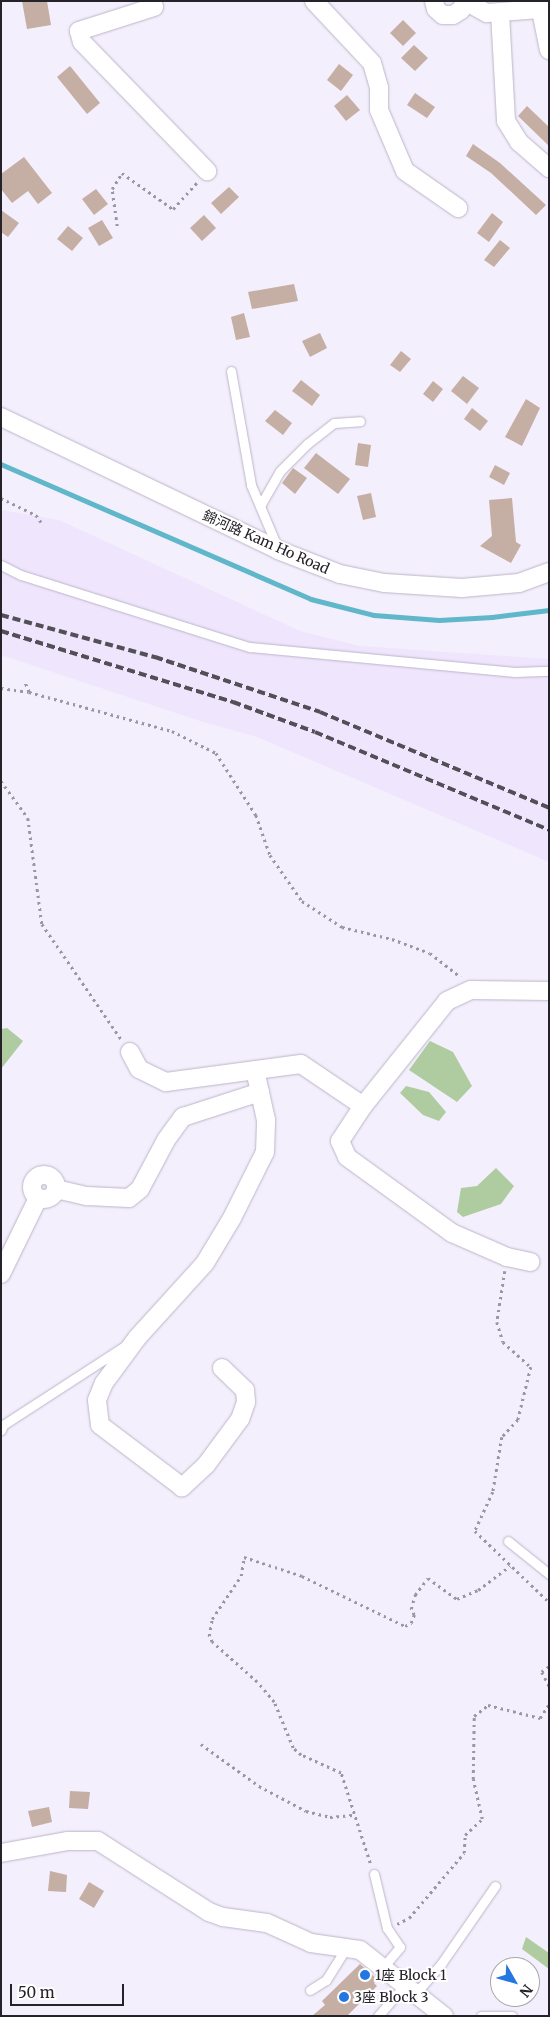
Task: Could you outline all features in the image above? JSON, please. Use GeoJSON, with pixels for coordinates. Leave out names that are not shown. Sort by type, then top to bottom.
{"type":"FeatureCollection","features":[{"type":"Feature","properties":{"kind":"street"},"geometry":{"type":"LineString","coordinates":[[152,1],[154,7],[80,31],[82,42],[207,171]]}},
{"type":"Feature","properties":{"kind":"street"},"geometry":{"type":"LineString","coordinates":[[314,1],[372,63],[379,88],[379,110],[405,171],[458,208]]}},
{"type":"Feature","properties":{"kind":"street"},"geometry":{"type":"LineString","coordinates":[[434,1],[436,9],[443,15],[453,16],[461,10],[464,1],[487,12],[500,13],[539,5],[549,50]]}},
{"type":"Feature","properties":{"kind":"street"},"geometry":{"type":"LineString","coordinates":[[500,13],[506,121],[519,142],[549,168]]}},
{"type":"Feature","properties":{"kind":"street","name":"錦河路 Kam Ho Road"},"geometry":{"type":"LineString","coordinates":[[1,417],[278,550],[340,574],[384,583],[430,587],[499,587],[519,584],[549,572]]}},
{"type":"Feature","properties":{"kind":"street"},"geometry":{"type":"LineString","coordinates":[[530,1262],[507,1258],[452,1233],[347,1158],[340,1141],[363,1106],[447,1002],[471,990],[549,991]]}},
{"type":"Feature","properties":{"kind":"street"},"geometry":{"type":"LineString","coordinates":[[130,1052],[139,1069],[166,1082],[301,1064],[363,1106]]}},
{"type":"Feature","properties":{"kind":"street"},"geometry":{"type":"LineString","coordinates":[[222,1368],[245,1390],[246,1402],[240,1419],[206,1465],[182,1487],[100,1425],[97,1400],[104,1384],[137,1338],[205,1263],[232,1218],[264,1152],[266,1120],[255,1070]]}},
{"type":"Feature","properties":{"kind":"street"},"geometry":{"type":"LineString","coordinates":[[1,1274],[38,1198],[46,1199],[56,1189],[87,1196],[129,1198],[140,1189],[166,1140],[183,1117],[260,1092]]}},
{"type":"Feature","properties":{"kind":"street"},"geometry":{"type":"LineString","coordinates":[[1,1853],[67,1841],[98,1841],[209,1912],[223,1917],[267,1923],[312,1943],[360,1950],[444,2016]]}},
{"type":"Feature","properties":{"kind":"lane"},"geometry":{"type":"LineString","coordinates":[[231,371],[251,485],[278,550]]}},
{"type":"Feature","properties":{"kind":"lane"},"geometry":{"type":"LineString","coordinates":[[260,506],[280,471],[306,444],[334,423],[360,421]]}},
{"type":"Feature","properties":{"kind":"lane"},"geometry":{"type":"LineString","coordinates":[[1,565],[20,575],[250,647],[515,672],[549,672]]}},
{"type":"Feature","properties":{"kind":"lane"},"geometry":{"type":"LineString","coordinates":[[1,1430],[3,1425],[137,1338]]}},
{"type":"Feature","properties":{"kind":"lane"},"geometry":{"type":"LineString","coordinates":[[508,1540],[549,1574]]}},
{"type":"Feature","properties":{"kind":"lane"},"geometry":{"type":"LineString","coordinates":[[374,1874],[387,1928],[400,1947],[383,1967]]}},
{"type":"Feature","properties":{"kind":"lane"},"geometry":{"type":"LineString","coordinates":[[378,2016],[441,1964],[495,1886]]}},
{"type":"Feature","properties":{"kind":"lane"},"geometry":{"type":"LineString","coordinates":[[310,1990],[326,1980],[346,1948]]}},
{"type":"Feature","properties":{"kind":"lane"},"geometry":{"type":"LineString","coordinates":[[481,2016],[512,2016]]}},
{"type":"Feature","properties":{"kind":"path"},"geometry":{"type":"LineString","coordinates":[[117,226],[112,189],[122,173],[173,210],[207,171]]}},
{"type":"Feature","properties":{"kind":"path"},"geometry":{"type":"LineString","coordinates":[[1,498],[36,515],[41,522]]}},
{"type":"Feature","properties":{"kind":"path"},"geometry":{"type":"LineString","coordinates":[[25,683],[29,692]]}},
{"type":"Feature","properties":{"kind":"path"},"geometry":{"type":"LineString","coordinates":[[1,688],[29,692],[172,730],[216,753],[256,815],[270,855],[302,901],[342,927],[392,939],[430,953],[455,969],[471,990]]}},
{"type":"Feature","properties":{"kind":"path"},"geometry":{"type":"LineString","coordinates":[[1,781],[28,818],[42,924],[130,1052]]}},
{"type":"Feature","properties":{"kind":"path"},"geometry":{"type":"LineString","coordinates":[[507,1258],[497,1322],[503,1342],[531,1367],[518,1420],[502,1437],[493,1492],[475,1531],[549,1602]]}},
{"type":"Feature","properties":{"kind":"path"},"geometry":{"type":"LineString","coordinates":[[374,1874],[341,1773],[308,1759],[293,1748],[274,1702],[209,1636],[212,1619],[242,1576],[244,1557],[302,1576],[406,1626],[411,1623],[414,1615],[411,1609],[415,1595],[428,1578],[457,1599],[499,1576],[510,1566]]}},
{"type":"Feature","properties":{"kind":"path"},"geometry":{"type":"LineString","coordinates":[[549,1667],[542,1672],[549,1686]]}},
{"type":"Feature","properties":{"kind":"path"},"geometry":{"type":"LineString","coordinates":[[387,1928],[408,1918],[464,1853],[465,1835],[482,1819],[473,1779],[474,1716],[488,1705],[540,1718],[549,1704]]}},
{"type":"Feature","properties":{"kind":"path"},"geometry":{"type":"LineString","coordinates":[[201,1744],[259,1786],[306,1810],[330,1817],[355,1815]]}},
{"type":"Feature","properties":{"kind":"shaded area"},"geometry":{"type":"Polygon","coordinates":[[[1,510],[59,520],[300,631],[360,646],[549,659],[549,862],[257,737],[203,722],[1,655],[1,510]]]}},
{"type":"Feature","properties":{"kind":"green space"},"geometry":{"type":"Polygon","coordinates":[[[7,1028],[23,1041],[1,1069],[1,1029],[7,1028]]]}},
{"type":"Feature","properties":{"kind":"green space"},"geometry":{"type":"Polygon","coordinates":[[[430,1041],[453,1052],[472,1086],[457,1102],[409,1070],[430,1041]]]}},
{"type":"Feature","properties":{"kind":"green space"},"geometry":{"type":"Polygon","coordinates":[[[406,1086],[429,1092],[446,1112],[439,1121],[423,1115],[400,1093],[406,1086]]]}},
{"type":"Feature","properties":{"kind":"green space"},"geometry":{"type":"Polygon","coordinates":[[[496,1168],[514,1186],[501,1204],[463,1217],[457,1212],[461,1188],[477,1186],[496,1168]]]}},
{"type":"Feature","properties":{"kind":"green space"},"geometry":{"type":"Polygon","coordinates":[[[526,1937],[549,1953],[549,1969],[540,1962],[540,1957],[533,1957],[522,1949],[526,1937]]]}},
{"type":"Feature","properties":{"kind":"building"},"geometry":{"type":"Polygon","coordinates":[[[22,1],[47,1],[51,25],[27,29],[22,1]]]}},
{"type":"Feature","properties":{"kind":"building"},"geometry":{"type":"Polygon","coordinates":[[[403,20],[416,33],[403,46],[390,33],[403,20]]]}},
{"type":"Feature","properties":{"kind":"building"},"geometry":{"type":"Polygon","coordinates":[[[414,45],[428,58],[415,71],[401,58],[414,45]]]}},
{"type":"Feature","properties":{"kind":"building"},"geometry":{"type":"Polygon","coordinates":[[[339,64],[353,75],[341,91],[327,80],[339,64]]]}},
{"type":"Feature","properties":{"kind":"building"},"geometry":{"type":"Polygon","coordinates":[[[70,66],[100,103],[87,114],[57,77],[70,66]]]}},
{"type":"Feature","properties":{"kind":"building"},"geometry":{"type":"Polygon","coordinates":[[[415,93],[435,107],[427,118],[407,105],[415,93]]]}},
{"type":"Feature","properties":{"kind":"building"},"geometry":{"type":"Polygon","coordinates":[[[347,95],[360,110],[346,121],[334,106],[347,95]]]}},
{"type":"Feature","properties":{"kind":"building"},"geometry":{"type":"Polygon","coordinates":[[[527,106],[549,127],[549,146],[518,116],[527,106]]]}},
{"type":"Feature","properties":{"kind":"building"},"geometry":{"type":"Polygon","coordinates":[[[473,144],[500,163],[546,205],[536,215],[491,173],[466,156],[473,144]]]}},
{"type":"Feature","properties":{"kind":"building"},"geometry":{"type":"Polygon","coordinates":[[[24,157],[52,193],[38,204],[28,191],[12,203],[1,189],[1,174],[24,157]]]}},
{"type":"Feature","properties":{"kind":"building"},"geometry":{"type":"Polygon","coordinates":[[[229,187],[239,197],[221,214],[211,203],[229,187]]]}},
{"type":"Feature","properties":{"kind":"building"},"geometry":{"type":"Polygon","coordinates":[[[96,189],[108,204],[94,215],[82,199],[96,189]]]}},
{"type":"Feature","properties":{"kind":"building"},"geometry":{"type":"Polygon","coordinates":[[[1,210],[19,223],[8,237],[1,232],[1,210]]]}},
{"type":"Feature","properties":{"kind":"building"},"geometry":{"type":"Polygon","coordinates":[[[492,213],[503,222],[489,242],[477,233],[492,213]]]}},
{"type":"Feature","properties":{"kind":"building"},"geometry":{"type":"Polygon","coordinates":[[[204,215],[216,228],[202,241],[190,228],[204,215]]]}},
{"type":"Feature","properties":{"kind":"building"},"geometry":{"type":"Polygon","coordinates":[[[102,220],[113,238],[99,246],[88,228],[102,220]]]}},
{"type":"Feature","properties":{"kind":"building"},"geometry":{"type":"Polygon","coordinates":[[[68,226],[83,238],[72,251],[57,239],[68,226]]]}},
{"type":"Feature","properties":{"kind":"building"},"geometry":{"type":"Polygon","coordinates":[[[500,240],[510,248],[494,267],[484,260],[500,240]]]}},
{"type":"Feature","properties":{"kind":"building"},"geometry":{"type":"Polygon","coordinates":[[[294,284],[298,301],[252,309],[248,292],[294,284]]]}},
{"type":"Feature","properties":{"kind":"building"},"geometry":{"type":"Polygon","coordinates":[[[244,313],[250,337],[236,340],[231,317],[244,313]]]}},
{"type":"Feature","properties":{"kind":"building"},"geometry":{"type":"Polygon","coordinates":[[[320,333],[327,348],[310,357],[302,341],[320,333]]]}},
{"type":"Feature","properties":{"kind":"building"},"geometry":{"type":"Polygon","coordinates":[[[401,351],[411,359],[400,372],[390,365],[401,351]]]}},
{"type":"Feature","properties":{"kind":"building"},"geometry":{"type":"Polygon","coordinates":[[[463,376],[479,388],[467,404],[451,391],[463,376]]]}},
{"type":"Feature","properties":{"kind":"building"},"geometry":{"type":"Polygon","coordinates":[[[301,380],[320,395],[312,406],[292,391],[301,380]]]}},
{"type":"Feature","properties":{"kind":"building"},"geometry":{"type":"Polygon","coordinates":[[[433,381],[443,389],[433,402],[423,394],[433,381]]]}},
{"type":"Feature","properties":{"kind":"building"},"geometry":{"type":"Polygon","coordinates":[[[526,399],[540,408],[522,446],[505,437],[526,399]]]}},
{"type":"Feature","properties":{"kind":"building"},"geometry":{"type":"Polygon","coordinates":[[[472,408],[488,421],[480,431],[464,419],[472,408]]]}},
{"type":"Feature","properties":{"kind":"building"},"geometry":{"type":"Polygon","coordinates":[[[275,410],[292,423],[283,435],[265,421],[275,410]]]}},
{"type":"Feature","properties":{"kind":"building"},"geometry":{"type":"Polygon","coordinates":[[[358,443],[371,445],[368,467],[355,465],[358,443]]]}},
{"type":"Feature","properties":{"kind":"building"},"geometry":{"type":"Polygon","coordinates":[[[316,453],[350,479],[338,494],[304,468],[316,453]]]}},
{"type":"Feature","properties":{"kind":"building"},"geometry":{"type":"Polygon","coordinates":[[[495,465],[510,473],[504,485],[489,477],[495,465]]]}},
{"type":"Feature","properties":{"kind":"building"},"geometry":{"type":"Polygon","coordinates":[[[293,468],[307,478],[295,494],[282,483],[293,468]]]}},
{"type":"Feature","properties":{"kind":"building"},"geometry":{"type":"Polygon","coordinates":[[[371,493],[376,517],[363,520],[357,496],[371,493]]]}},
{"type":"Feature","properties":{"kind":"building"},"geometry":{"type":"Polygon","coordinates":[[[512,498],[516,542],[521,545],[511,563],[480,546],[492,536],[489,500],[512,498]]]}},
{"type":"Feature","properties":{"kind":"building"},"geometry":{"type":"Polygon","coordinates":[[[70,1791],[90,1792],[88,1809],[69,1808],[70,1791]]]}},
{"type":"Feature","properties":{"kind":"building"},"geometry":{"type":"Polygon","coordinates":[[[49,1807],[52,1822],[32,1827],[28,1811],[49,1807]]]}},
{"type":"Feature","properties":{"kind":"building"},"geometry":{"type":"Polygon","coordinates":[[[50,1871],[67,1875],[66,1892],[48,1891],[50,1871]]]}},
{"type":"Feature","properties":{"kind":"building"},"geometry":{"type":"Polygon","coordinates":[[[89,1882],[104,1891],[94,1908],[79,1899],[89,1882]]]}},
{"type":"Feature","properties":{"kind":"building"},"geometry":{"type":"Polygon","coordinates":[[[360,1964],[378,1980],[374,1983],[377,1986],[347,2016],[312,2016],[325,2005],[322,2001],[360,1964]]]}},
{"type":"Feature","properties":{"kind":"waterway"},"geometry":{"type":"LineString","coordinates":[[1,464],[311,599],[374,615],[439,620],[492,617],[549,610]]}},
{"type":"Feature","properties":{"kind":"railway"},"geometry":{"type":"LineString","coordinates":[[1,615],[155,657],[320,712],[549,808]]}},
{"type":"Feature","properties":{"kind":"railway"},"geometry":{"type":"LineString","coordinates":[[1,631],[233,702],[315,732],[549,830]]}},
{"type":"Feature","properties":{"kind":"place","name":"1座 Block 1"},"geometry":{"type":"Point","coordinates":[365,1975]}},
{"type":"Feature","properties":{"kind":"place","name":"3座 Block 3"},"geometry":{"type":"Point","coordinates":[344,1997]}}]}
